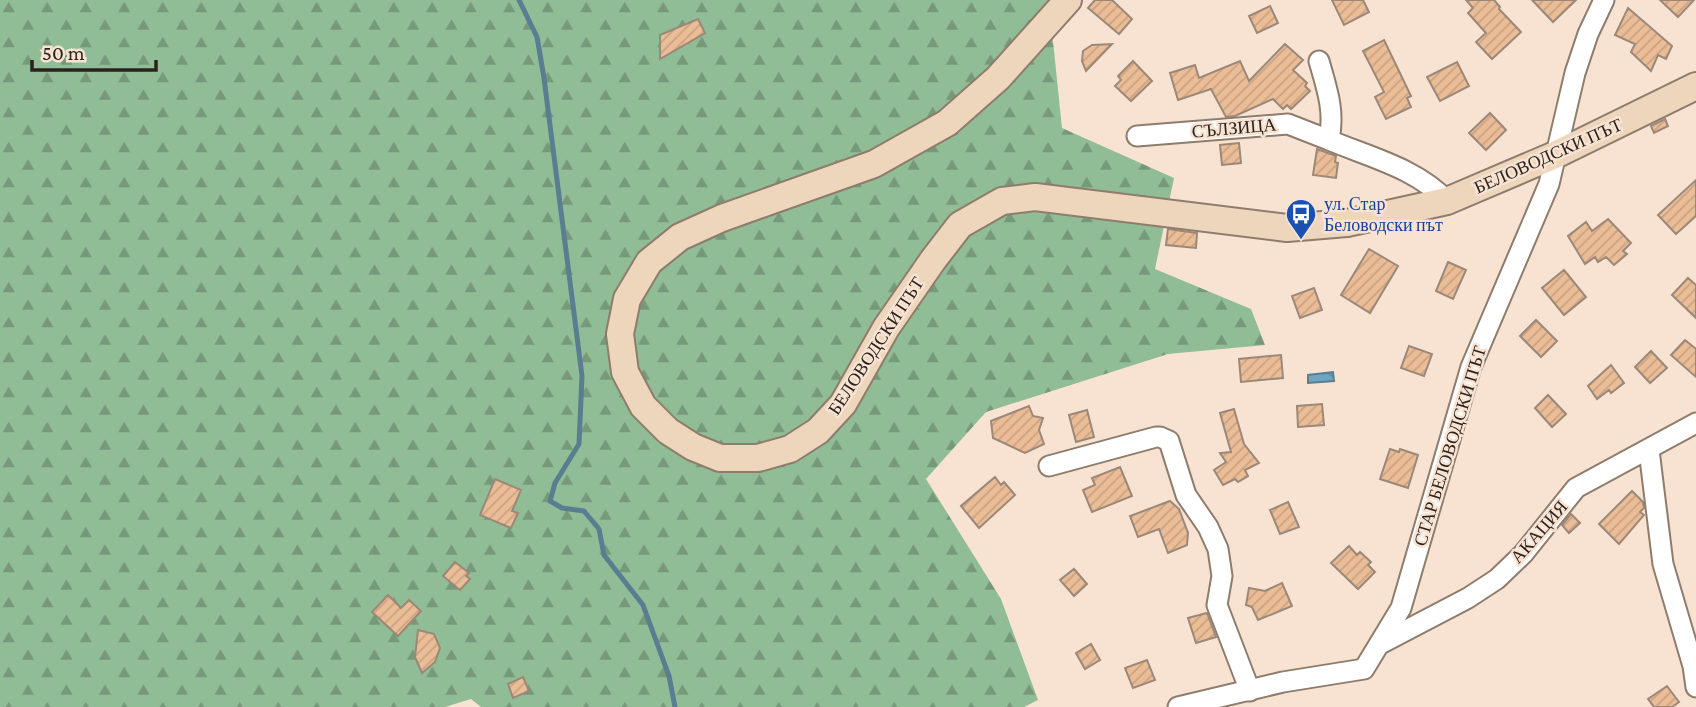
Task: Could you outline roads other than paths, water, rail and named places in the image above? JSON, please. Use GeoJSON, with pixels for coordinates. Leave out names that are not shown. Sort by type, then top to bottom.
{"type":"FeatureCollection","features":[{"type":"Feature","properties":{"kind":"street","name":"БЕЛОВОДСКИ ПЪТ"},"geometry":{"type":"LineString","coordinates":[[1068,0],[998,78],[947,123],[874,164],[722,218],[680,237],[649,262],[627,299],[620,334],[625,372],[643,406],[668,431],[693,447],[720,458],[758,458],[790,449],[818,431],[842,404],[886,328],[960,225],[1002,201],[1035,197],[1287,228],[1348,223],[1447,201],[1555,155],[1696,86]]}},
{"type":"Feature","properties":{"kind":"street","name":"СТАР БЕЛОВОДСКИ ПЪТ"},"geometry":{"type":"LineString","coordinates":[[1178,707],[1283,682],[1364,669],[1382,643],[1401,608],[1471,367],[1549,184],[1575,73],[1588,34],[1604,0]]}},
{"type":"Feature","properties":{"kind":"street"},"geometry":{"type":"LineString","coordinates":[[1320,61],[1331,102],[1333,120],[1329,140]]}},
{"type":"Feature","properties":{"kind":"street","name":"СЪЛЗИЦА"},"geometry":{"type":"LineString","coordinates":[[1137,136],[1288,124],[1417,176],[1433,186],[1447,201]]}},
{"type":"Feature","properties":{"kind":"street","name":"АКАЦИЯ"},"geometry":{"type":"LineString","coordinates":[[1382,643],[1468,598],[1497,579],[1523,554],[1576,488],[1696,423]]}},
{"type":"Feature","properties":{"kind":"street"},"geometry":{"type":"LineString","coordinates":[[1049,466],[1156,437],[1169,441],[1186,495],[1208,527],[1218,550],[1222,576],[1217,605],[1250,691]]}},
{"type":"Feature","properties":{"kind":"street"},"geometry":{"type":"LineString","coordinates":[[1649,450],[1663,564],[1693,666],[1696,687]]}},
{"type":"Feature","properties":{"kind":"water"},"geometry":{"type":"Polygon","coordinates":[[[1333,372],[1334,381],[1308,383],[1308,375],[1333,372]]]}},
{"type":"Feature","properties":{"kind":"waterway"},"geometry":{"type":"LineString","coordinates":[[519,0],[537,37],[544,78],[582,376],[579,444],[555,483],[550,501],[562,508],[584,511],[599,529],[604,555],[643,605],[669,676],[675,707]]}},
{"type":"Feature","properties":{"kind":"place","name":"ул. Стар Беловодски път"},"geometry":{"type":"Point","coordinates":[1301,241]}}]}
